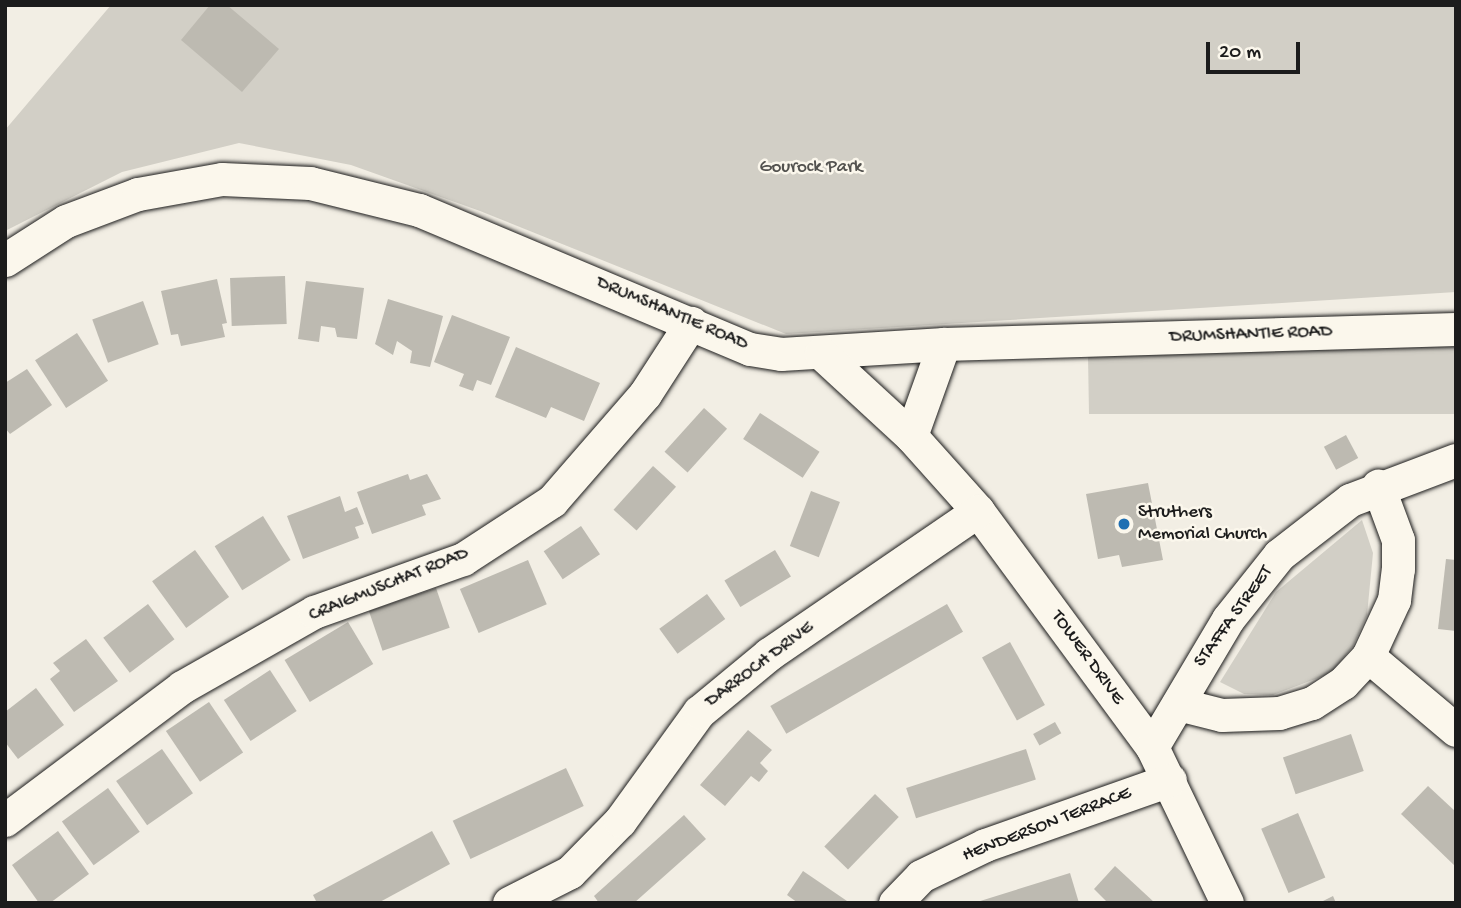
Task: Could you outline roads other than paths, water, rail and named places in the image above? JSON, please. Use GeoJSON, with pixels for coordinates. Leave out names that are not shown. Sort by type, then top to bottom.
{"type":"FeatureCollection","features":[{"type":"Feature","properties":{"kind":"street","name":"DRUMSHANTIE ROAD"},"geometry":{"type":"LineString","coordinates":[[5,260],[66,221],[138,194],[222,178],[310,183],[419,210],[750,349],[781,354],[944,344],[1456,329]]}},
{"type":"Feature","properties":{"kind":"street","name":"CRAIGMUSCHAT ROAD"},"geometry":{"type":"LineString","coordinates":[[5,820],[183,687],[314,612],[463,559],[552,501],[645,394],[691,323]]}},
{"type":"Feature","properties":{"kind":"street"},"geometry":{"type":"LineString","coordinates":[[911,436],[944,344]]}},
{"type":"Feature","properties":{"kind":"street","name":"TOWER DRIVE"},"geometry":{"type":"LineString","coordinates":[[821,352],[911,436],[978,511],[1152,747],[1170,779],[1227,903]]}},
{"type":"Feature","properties":{"kind":"street","name":"STAFFA STREET"},"geometry":{"type":"LineString","coordinates":[[1152,747],[1227,619],[1279,555],[1324,518],[1378,485],[1456,460]]}},
{"type":"Feature","properties":{"kind":"street"},"geometry":{"type":"LineString","coordinates":[[1178,704],[1222,715],[1279,713],[1312,704],[1343,683],[1368,656],[1391,611],[1398,569],[1398,540],[1378,485]]}},
{"type":"Feature","properties":{"kind":"street","name":"DARROCH DRIVE"},"geometry":{"type":"LineString","coordinates":[[509,903],[570,872],[620,821],[699,712],[769,654],[978,511]]}},
{"type":"Feature","properties":{"kind":"street"},"geometry":{"type":"LineString","coordinates":[[1368,656],[1456,730]]}},
{"type":"Feature","properties":{"kind":"street","name":"HENDERSON TERRACE"},"geometry":{"type":"LineString","coordinates":[[895,903],[921,876],[985,845],[1170,779]]}},
{"type":"Feature","properties":{"kind":"place","name":"Struthers Memorial Church"},"geometry":{"type":"Point","coordinates":[1124,524]}},
{"type":"Feature","properties":{"kind":"park label","name":"Gourock Park"},"geometry":{"type":"Point","coordinates":[811,168]}}]}
